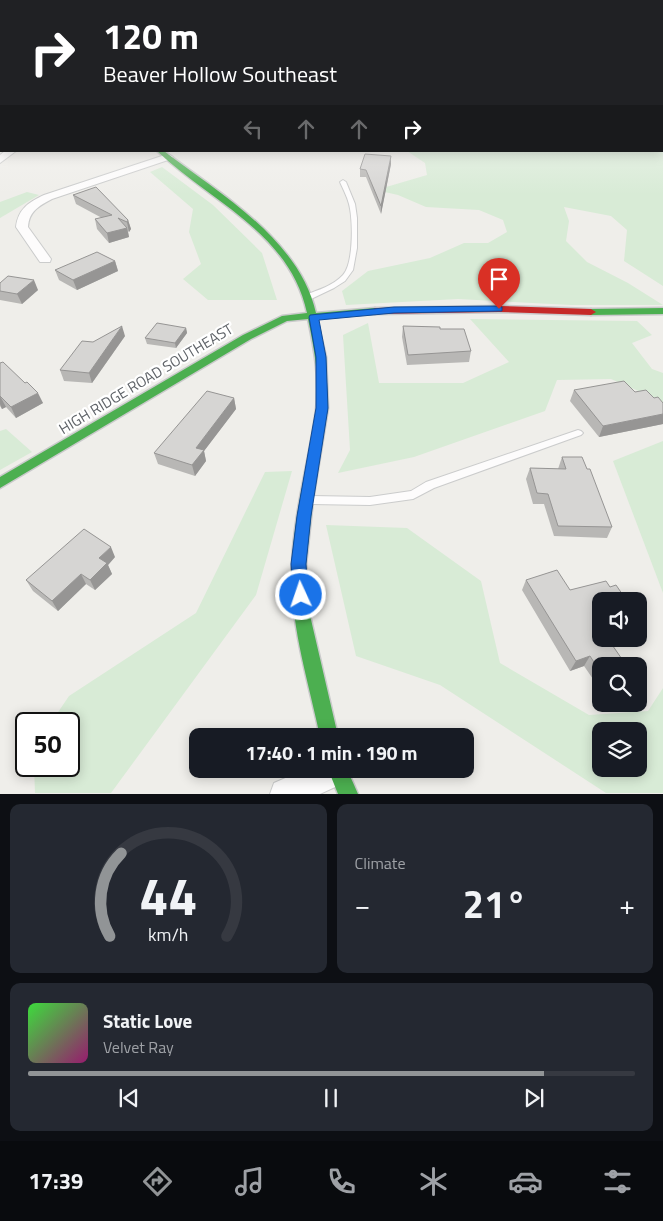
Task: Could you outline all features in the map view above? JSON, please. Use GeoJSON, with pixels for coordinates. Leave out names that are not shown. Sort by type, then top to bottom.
{"type":"FeatureCollection","features":[{"type":"Feature","properties":{"kind":"main road"},"geometry":{"type":"LineString","coordinates":[[164,154],[258,226],[290,264],[308,297],[314,317],[321,357],[322,408],[306,500],[299,564],[302,610],[327,728]]}},
{"type":"Feature","properties":{"kind":"main road","name":"HIGH RIDGE ROAD SOUTHEAST"},"geometry":{"type":"LineString","coordinates":[[0,483],[246,337],[285,318],[394,310],[499,309],[611,313],[663,310]]}},
{"type":"Feature","properties":{"kind":"street"},"geometry":{"type":"LineString","coordinates":[[0,160],[10,152]]}},
{"type":"Feature","properties":{"kind":"street"},"geometry":{"type":"LineString","coordinates":[[45,259],[22,227],[24,216],[34,204],[74,187],[164,154]]}},
{"type":"Feature","properties":{"kind":"street"},"geometry":{"type":"LineString","coordinates":[[285,794],[337,778]]}},
{"type":"Feature","properties":{"kind":"lane"},"geometry":{"type":"LineString","coordinates":[[308,297],[329,289],[351,269],[354,238],[352,203],[343,182]]}},
{"type":"Feature","properties":{"kind":"lane"},"geometry":{"type":"LineString","coordinates":[[306,500],[370,501],[413,495],[430,485],[578,433]]}},
{"type":"Feature","properties":{"kind":"green space"},"geometry":{"type":"Polygon","coordinates":[[[408,152],[663,152],[663,286],[624,261],[627,230],[611,216],[564,207],[569,221],[566,241],[587,262],[628,283],[663,305],[571,305],[458,299],[346,305],[342,291],[368,271],[430,258],[464,243],[488,243],[507,232],[503,220],[479,210],[426,207],[398,195],[376,190],[427,175],[425,163],[408,152]]]}},
{"type":"Feature","properties":{"kind":"green space"},"geometry":{"type":"Polygon","coordinates":[[[162,167],[213,205],[262,253],[277,300],[208,300],[183,279],[201,264],[189,232],[193,209],[150,172],[162,167]]]}},
{"type":"Feature","properties":{"kind":"green space"},"geometry":{"type":"Polygon","coordinates":[[[27,192],[39,195],[0,218],[0,202],[27,192]]]}},
{"type":"Feature","properties":{"kind":"green space"},"geometry":{"type":"Polygon","coordinates":[[[470,319],[637,321],[652,335],[632,343],[652,369],[663,373],[663,404],[659,400],[611,379],[557,380],[545,411],[414,457],[338,473],[350,450],[343,335],[368,323],[379,383],[463,383],[509,362],[470,319]]]}},
{"type":"Feature","properties":{"kind":"green space"},"geometry":{"type":"Polygon","coordinates":[[[6,429],[32,452],[0,470],[0,431],[6,429]]]}},
{"type":"Feature","properties":{"kind":"green space"},"geometry":{"type":"Polygon","coordinates":[[[663,441],[663,593],[613,461],[663,441]]]}},
{"type":"Feature","properties":{"kind":"green space"},"geometry":{"type":"Polygon","coordinates":[[[292,471],[256,595],[111,793],[35,793],[34,777],[80,777],[80,712],[58,712],[69,696],[196,613],[265,472],[292,471]]]}},
{"type":"Feature","properties":{"kind":"green space"},"geometry":{"type":"Polygon","coordinates":[[[326,525],[407,528],[481,581],[500,663],[589,715],[647,712],[663,688],[663,793],[606,793],[440,685],[356,656],[326,525]]]}},
{"type":"Feature","properties":{"kind":"building"},"geometry":{"type":"Polygon","coordinates":[[[365,154],[391,156],[381,206],[366,170],[360,169],[365,154]]]}},
{"type":"Feature","properties":{"kind":"building"},"geometry":{"type":"Polygon","coordinates":[[[96,187],[128,220],[127,222],[118,218],[127,228],[107,233],[95,219],[112,215],[73,195],[96,187]]]}},
{"type":"Feature","properties":{"kind":"building"},"geometry":{"type":"Polygon","coordinates":[[[97,252],[115,261],[73,280],[55,270],[97,252]]]}},
{"type":"Feature","properties":{"kind":"building"},"geometry":{"type":"Polygon","coordinates":[[[8,276],[34,280],[17,294],[0,291],[0,283],[8,276]]]}},
{"type":"Feature","properties":{"kind":"building"},"geometry":{"type":"Polygon","coordinates":[[[157,323],[186,328],[175,343],[145,338],[157,323]]]}},
{"type":"Feature","properties":{"kind":"building"},"geometry":{"type":"Polygon","coordinates":[[[122,326],[89,373],[60,370],[82,341],[93,342],[122,326]]]}},
{"type":"Feature","properties":{"kind":"building"},"geometry":{"type":"Polygon","coordinates":[[[403,326],[464,329],[471,351],[408,355],[403,326]]]}},
{"type":"Feature","properties":{"kind":"building"},"geometry":{"type":"Polygon","coordinates":[[[3,362],[38,393],[11,407],[0,396],[0,363],[3,362]]]}},
{"type":"Feature","properties":{"kind":"building"},"geometry":{"type":"Polygon","coordinates":[[[624,381],[635,392],[646,390],[654,398],[658,397],[663,403],[663,414],[603,426],[574,390],[624,381]]]}},
{"type":"Feature","properties":{"kind":"building"},"geometry":{"type":"Polygon","coordinates":[[[207,391],[234,398],[196,448],[204,450],[192,465],[154,453],[207,391]]]}},
{"type":"Feature","properties":{"kind":"building"},"geometry":{"type":"Polygon","coordinates":[[[562,457],[582,457],[587,469],[590,469],[612,527],[558,526],[548,494],[537,493],[530,468],[566,469],[562,457]]]}},
{"type":"Feature","properties":{"kind":"building"},"geometry":{"type":"Polygon","coordinates":[[[84,529],[111,547],[99,558],[107,563],[90,580],[81,574],[52,601],[26,580],[84,529]]]}},
{"type":"Feature","properties":{"kind":"building"},"geometry":{"type":"Polygon","coordinates":[[[557,570],[570,590],[606,581],[610,587],[616,585],[621,592],[592,592],[592,647],[614,647],[621,657],[592,657],[592,659],[590,656],[576,661],[526,580],[557,570]]]}},
{"type":"Feature","properties":{"kind":"traffic: fast"},"geometry":{"type":"LineString","coordinates":[[161,152],[258,226],[290,264],[308,297],[321,357],[322,408],[306,500],[299,564],[301,611],[327,728]]}},
{"type":"Feature","properties":{"kind":"traffic: fast"},"geometry":{"type":"LineString","coordinates":[[0,483],[247,337],[285,318],[375,311]]}},
{"type":"Feature","properties":{"kind":"traffic: fast"},"geometry":{"type":"LineString","coordinates":[[591,312],[663,311]]}},
{"type":"Feature","properties":{"kind":"traffic: fast"},"geometry":{"type":"LineString","coordinates":[[341,778],[348,794]]}},
{"type":"Feature","properties":{"kind":"traffic: jam"},"geometry":{"type":"LineString","coordinates":[[375,311],[499,309],[591,312]]}},
{"type":"Feature","properties":{"kind":"route"},"geometry":{"type":"LineString","coordinates":[[301,595],[299,564],[304,516],[322,408],[321,357],[314,317],[394,310],[499,309]]}}]}
